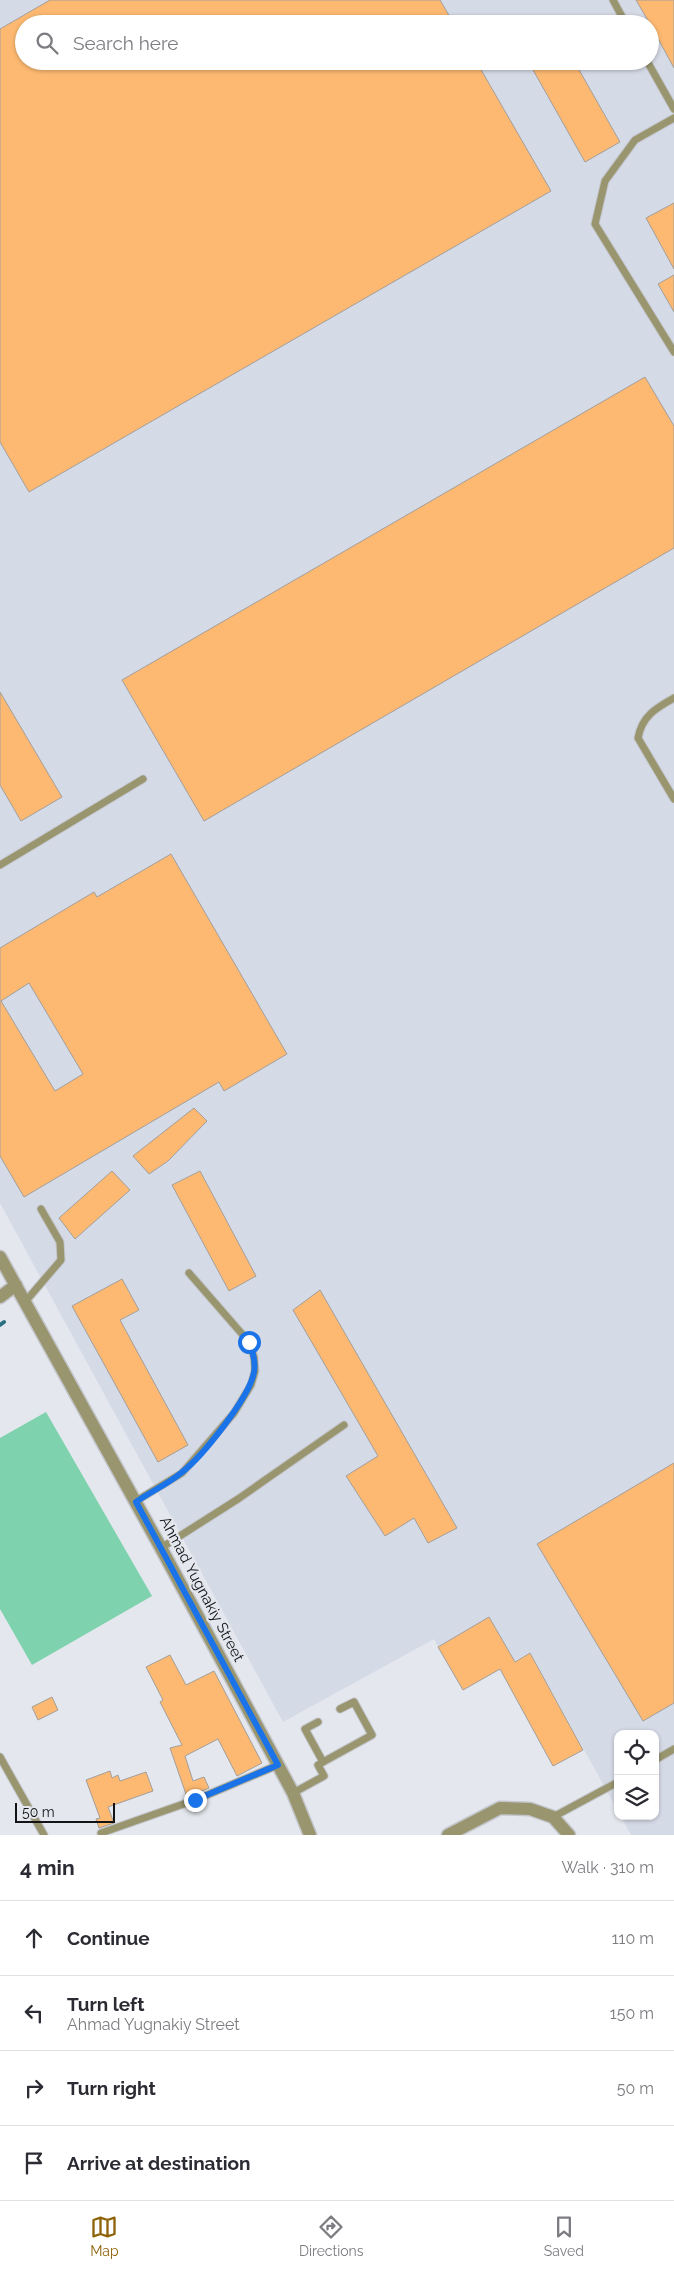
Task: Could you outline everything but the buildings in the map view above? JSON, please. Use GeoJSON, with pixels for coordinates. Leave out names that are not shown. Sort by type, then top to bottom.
{"type":"FeatureCollection","features":[{"type":"Feature","properties":{"kind":"street","name":"Ahmad Yugnakiy Street"},"geometry":{"type":"LineString","coordinates":[[0,1257],[136,1502],[278,1765],[293,1793],[310,1835]]}},
{"type":"Feature","properties":{"kind":"street"},"geometry":{"type":"LineString","coordinates":[[0,1296],[16,1286]]}},
{"type":"Feature","properties":{"kind":"street"},"geometry":{"type":"LineString","coordinates":[[448,1835],[500,1808],[530,1809],[552,1817],[570,1835]]}},
{"type":"Feature","properties":{"kind":"lane"},"geometry":{"type":"LineString","coordinates":[[613,0],[621,15]]}},
{"type":"Feature","properties":{"kind":"lane"},"geometry":{"type":"LineString","coordinates":[[652,70],[674,109]]}},
{"type":"Feature","properties":{"kind":"lane"},"geometry":{"type":"LineString","coordinates":[[674,118],[635,140],[605,181],[595,224],[674,352]]}},
{"type":"Feature","properties":{"kind":"lane"},"geometry":{"type":"LineString","coordinates":[[674,698],[654,709],[640,724],[638,738],[674,799]]}},
{"type":"Feature","properties":{"kind":"lane"},"geometry":{"type":"LineString","coordinates":[[0,865],[143,778]]}},
{"type":"Feature","properties":{"kind":"lane"},"geometry":{"type":"LineString","coordinates":[[25,1302],[61,1260],[60,1242],[41,1210]]}},
{"type":"Feature","properties":{"kind":"lane"},"geometry":{"type":"LineString","coordinates":[[136,1502],[182,1473],[234,1413],[250,1385],[255,1371],[254,1358],[249,1342],[189,1273]]}},
{"type":"Feature","properties":{"kind":"lane"},"geometry":{"type":"LineString","coordinates":[[161,1548],[344,1425]]}},
{"type":"Feature","properties":{"kind":"lane"},"geometry":{"type":"LineString","coordinates":[[293,1793],[324,1776],[318,1765],[372,1735],[354,1702],[340,1710]]}},
{"type":"Feature","properties":{"kind":"lane"},"geometry":{"type":"LineString","coordinates":[[318,1722],[305,1729],[323,1762]]}},
{"type":"Feature","properties":{"kind":"lane"},"geometry":{"type":"LineString","coordinates":[[659,1758],[674,1749]]}},
{"type":"Feature","properties":{"kind":"lane"},"geometry":{"type":"LineString","coordinates":[[0,1757],[44,1835]]}},
{"type":"Feature","properties":{"kind":"lane"},"geometry":{"type":"LineString","coordinates":[[101,1833],[195,1800],[278,1765]]}},
{"type":"Feature","properties":{"kind":"lane"},"geometry":{"type":"LineString","coordinates":[[552,1817],[614,1784]]}},
{"type":"Feature","properties":{"kind":"shaded area"},"geometry":{"type":"Polygon","coordinates":[[[0,0],[674,0],[674,1835],[631,1835],[623,1820],[659,1820],[659,1730],[614,1730],[614,1804],[530,1652],[514,1661],[489,1617],[438,1647],[434,1639],[283,1722],[0,1203],[0,0]]]}},
{"type":"Feature","properties":{"kind":"green space"},"geometry":{"type":"Polygon","coordinates":[[[46,1412],[152,1596],[32,1665],[0,1609],[0,1438],[46,1412]]]}},
{"type":"Feature","properties":{"kind":"waterway"},"geometry":{"type":"LineString","coordinates":[[0,1325],[4,1322]]}},
{"type":"Feature","properties":{"kind":"route"},"geometry":{"type":"LineString","coordinates":[[195,1800],[278,1765],[136,1502],[182,1473],[234,1413],[250,1385],[255,1371],[254,1358],[249,1342]]}}]}
